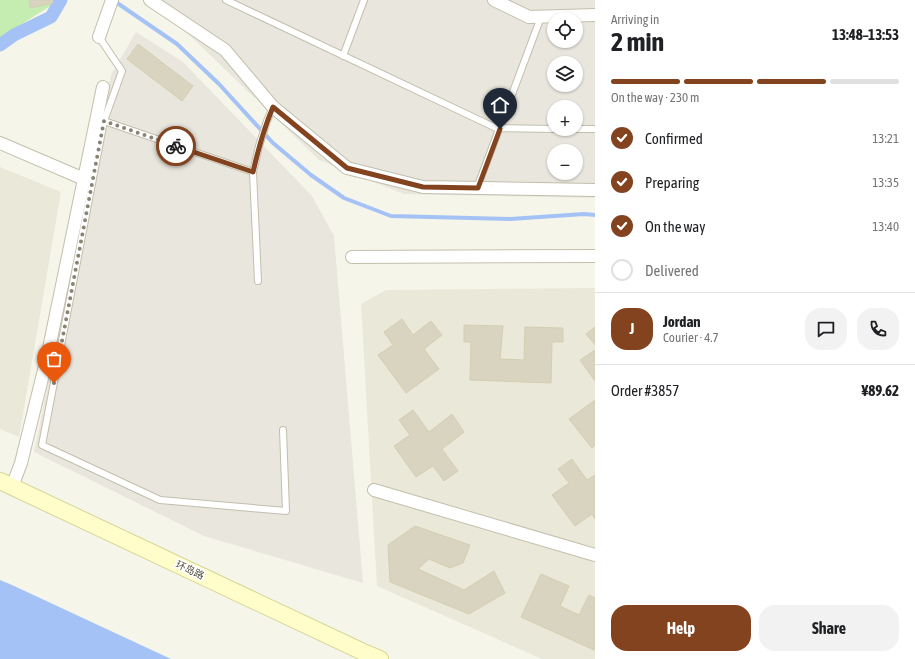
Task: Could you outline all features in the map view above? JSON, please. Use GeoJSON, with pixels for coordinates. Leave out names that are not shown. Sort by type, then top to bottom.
{"type":"FeatureCollection","features":[{"type":"Feature","properties":{"kind":"street"},"geometry":{"type":"LineString","coordinates":[[98,38],[112,0]]}},
{"type":"Feature","properties":{"kind":"street"},"geometry":{"type":"LineString","coordinates":[[150,0],[225,50],[273,107],[347,168],[423,187],[595,190]]}},
{"type":"Feature","properties":{"kind":"street"},"geometry":{"type":"LineString","coordinates":[[494,0],[529,17],[595,15]]}},
{"type":"Feature","properties":{"kind":"street"},"geometry":{"type":"LineString","coordinates":[[6,484],[21,463],[47,358],[103,87]]}},
{"type":"Feature","properties":{"kind":"street"},"geometry":{"type":"LineString","coordinates":[[0,143],[84,179]]}},
{"type":"Feature","properties":{"kind":"street"},"geometry":{"type":"LineString","coordinates":[[352,257],[595,256]]}},
{"type":"Feature","properties":{"kind":"street","name":"环岛路"},"geometry":{"type":"LineString","coordinates":[[6,484],[380,659]]}},
{"type":"Feature","properties":{"kind":"street"},"geometry":{"type":"LineString","coordinates":[[374,490],[595,556]]}},
{"type":"Feature","properties":{"kind":"lane"},"geometry":{"type":"LineString","coordinates":[[226,0],[496,128],[547,129]]}},
{"type":"Feature","properties":{"kind":"lane"},"geometry":{"type":"LineString","coordinates":[[343,56],[364,0]]}},
{"type":"Feature","properties":{"kind":"lane"},"geometry":{"type":"LineString","coordinates":[[478,188],[541,17]]}},
{"type":"Feature","properties":{"kind":"lane"},"geometry":{"type":"LineString","coordinates":[[98,38],[122,71],[104,121],[42,444],[160,500],[286,511],[283,430]]}},
{"type":"Feature","properties":{"kind":"lane"},"geometry":{"type":"LineString","coordinates":[[258,281],[253,172],[267,120],[273,107]]}},
{"type":"Feature","properties":{"kind":"lane"},"geometry":{"type":"LineString","coordinates":[[104,121],[253,172]]}},
{"type":"Feature","properties":{"kind":"lane"},"geometry":{"type":"LineString","coordinates":[[583,129],[595,129]]}},
{"type":"Feature","properties":{"kind":"shaded area"},"geometry":{"type":"Polygon","coordinates":[[[153,0],[595,0],[595,198],[404,194],[319,160],[153,0]]]}},
{"type":"Feature","properties":{"kind":"shaded area"},"geometry":{"type":"Polygon","coordinates":[[[136,32],[183,62],[312,196],[334,236],[363,583],[204,536],[34,452],[111,75],[136,32]]]}},
{"type":"Feature","properties":{"kind":"shaded area"},"geometry":{"type":"Polygon","coordinates":[[[0,167],[61,192],[19,437],[0,429],[0,167]]]}},
{"type":"Feature","properties":{"kind":"shaded area"},"geometry":{"type":"Polygon","coordinates":[[[595,288],[595,659],[542,659],[377,586],[361,304],[386,290],[595,288]]]}},
{"type":"Feature","properties":{"kind":"green space"},"geometry":{"type":"Polygon","coordinates":[[[0,0],[56,0],[55,3],[0,38],[0,0]]]}},
{"type":"Feature","properties":{"kind":"water"},"geometry":{"type":"Polygon","coordinates":[[[0,580],[12,585],[171,659],[0,659],[0,580]]]}},
{"type":"Feature","properties":{"kind":"building"},"geometry":{"type":"Polygon","coordinates":[[[29,0],[53,0],[53,3],[30,8],[29,0]]]}},
{"type":"Feature","properties":{"kind":"building"},"geometry":{"type":"Polygon","coordinates":[[[138,44],[193,86],[182,101],[127,59],[138,44]]]}},
{"type":"Feature","properties":{"kind":"building"},"geometry":{"type":"Polygon","coordinates":[[[402,319],[413,335],[431,321],[442,335],[424,349],[439,369],[406,393],[378,355],[393,345],[384,332],[402,319]]]}},
{"type":"Feature","properties":{"kind":"building"},"geometry":{"type":"Polygon","coordinates":[[[464,325],[503,326],[500,359],[524,360],[525,327],[563,328],[563,342],[552,342],[551,383],[470,380],[471,342],[464,342],[464,325]]]}},
{"type":"Feature","properties":{"kind":"building"},"geometry":{"type":"Polygon","coordinates":[[[595,327],[595,345],[586,334],[595,327]]]}},
{"type":"Feature","properties":{"kind":"building"},"geometry":{"type":"Polygon","coordinates":[[[595,350],[595,381],[580,360],[595,350]]]}},
{"type":"Feature","properties":{"kind":"building"},"geometry":{"type":"Polygon","coordinates":[[[595,400],[595,445],[592,448],[569,419],[595,400]]]}},
{"type":"Feature","properties":{"kind":"building"},"geometry":{"type":"Polygon","coordinates":[[[413,410],[429,432],[452,414],[464,432],[442,449],[458,471],[444,481],[433,466],[416,477],[394,446],[410,435],[399,420],[413,410]]]}},
{"type":"Feature","properties":{"kind":"building"},"geometry":{"type":"Polygon","coordinates":[[[572,459],[587,480],[595,475],[595,519],[592,514],[575,526],[552,495],[569,483],[558,469],[572,459]]]}},
{"type":"Feature","properties":{"kind":"building"},"geometry":{"type":"Polygon","coordinates":[[[415,526],[470,545],[463,563],[450,568],[429,559],[418,569],[464,590],[494,571],[505,593],[469,614],[390,582],[388,545],[415,526]]]}},
{"type":"Feature","properties":{"kind":"building"},"geometry":{"type":"Polygon","coordinates":[[[541,574],[569,586],[560,606],[579,615],[589,595],[595,598],[594,650],[521,617],[541,574]]]}},
{"type":"Feature","properties":{"kind":"waterway"},"geometry":{"type":"LineString","coordinates":[[0,45],[14,35],[51,17],[61,0]]}},
{"type":"Feature","properties":{"kind":"waterway"},"geometry":{"type":"LineString","coordinates":[[113,0],[177,44],[219,84],[273,143],[311,175],[344,198],[391,216],[510,219],[584,214],[595,215]]}},
{"type":"Feature","properties":{"kind":"way so far"},"geometry":{"type":"LineString","coordinates":[[54,383],[104,121],[176,146]]}},
{"type":"Feature","properties":{"kind":"route"},"geometry":{"type":"LineString","coordinates":[[176,146],[253,172],[259,146],[267,120],[273,107],[347,168],[423,187],[478,188],[500,129]]}}]}
